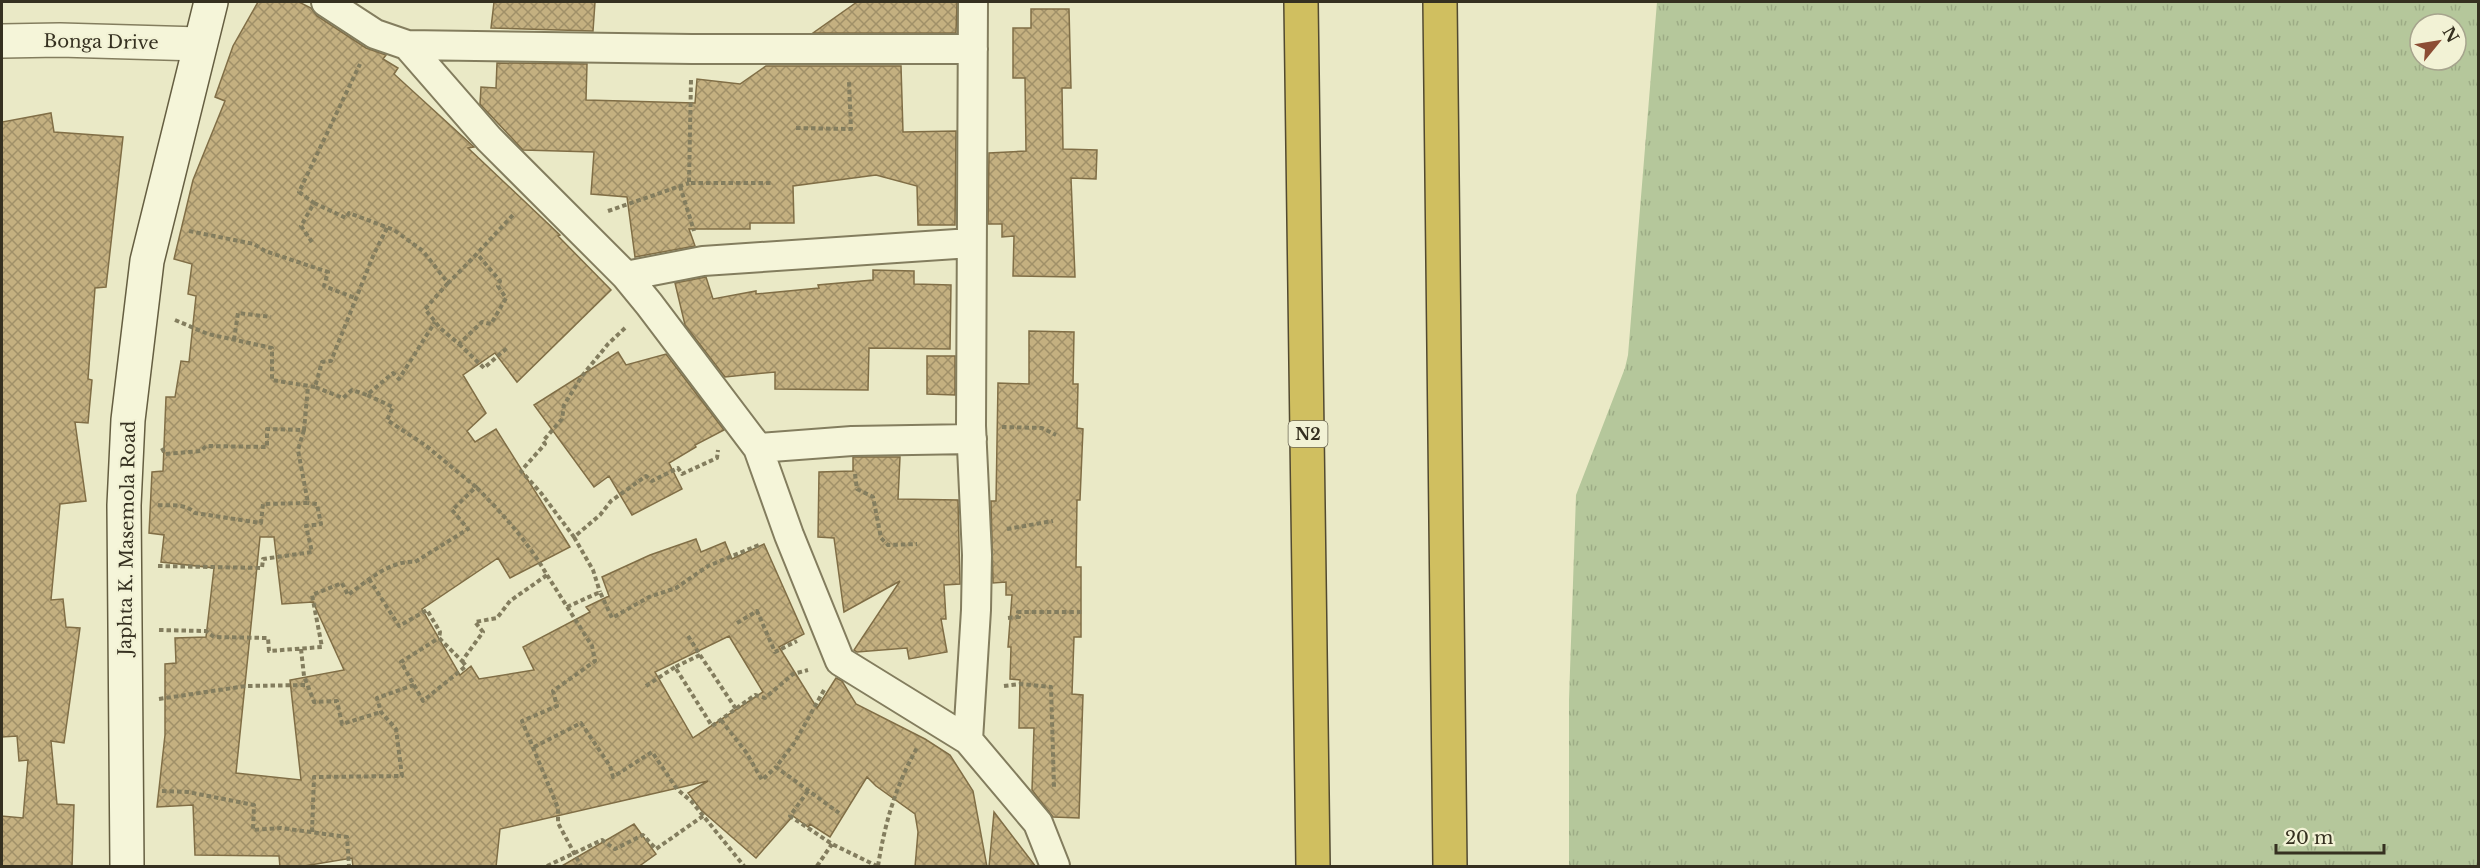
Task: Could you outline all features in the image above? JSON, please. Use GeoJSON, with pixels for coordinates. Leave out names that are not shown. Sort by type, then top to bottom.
{"type":"FeatureCollection","features":[{"type":"Feature","properties":{"kind":"highway","name":"N2"},"geometry":{"type":"LineString","coordinates":[[1301,2],[1314,867]]}},
{"type":"Feature","properties":{"kind":"highway"},"geometry":{"type":"LineString","coordinates":[[1440,2],[1450,867]]}},
{"type":"Feature","properties":{"kind":"main road","name":"Japhta K. Masemola Road"},"geometry":{"type":"LineString","coordinates":[[127,867],[124,505],[128,420],[147,261],[211,2]]}},
{"type":"Feature","properties":{"kind":"main road","name":"Bonga Drive"},"geometry":{"type":"LineString","coordinates":[[2,41],[60,40],[200,44]]}},
{"type":"Feature","properties":{"kind":"street"},"geometry":{"type":"LineString","coordinates":[[326,2],[375,34],[406,45],[692,49],[973,49]]}},
{"type":"Feature","properties":{"kind":"street"},"geometry":{"type":"LineString","coordinates":[[968,740],[976,610],[976,532],[971,432],[973,2]]}},
{"type":"Feature","properties":{"kind":"street"},"geometry":{"type":"LineString","coordinates":[[406,45],[489,140],[626,276],[711,383],[751,440],[840,662],[968,740],[1038,823],[1055,867]]}},
{"type":"Feature","properties":{"kind":"street"},"geometry":{"type":"LineString","coordinates":[[626,276],[703,261],[971,243]]}},
{"type":"Feature","properties":{"kind":"street"},"geometry":{"type":"LineString","coordinates":[[751,440],[852,441],[971,432]]}},
{"type":"Feature","properties":{"kind":"path"},"geometry":{"type":"LineString","coordinates":[[375,34],[299,192],[314,203],[346,218],[349,213],[394,230],[423,251],[448,283]]}},
{"type":"Feature","properties":{"kind":"path"},"geometry":{"type":"LineString","coordinates":[[689,183],[692,49]]}},
{"type":"Feature","properties":{"kind":"path"},"geometry":{"type":"LineString","coordinates":[[796,128],[851,129],[847,49]]}},
{"type":"Feature","properties":{"kind":"path"},"geometry":{"type":"LineString","coordinates":[[572,222],[689,183],[772,183]]}},
{"type":"Feature","properties":{"kind":"path"},"geometry":{"type":"LineString","coordinates":[[680,186],[703,261]]}},
{"type":"Feature","properties":{"kind":"path"},"geometry":{"type":"LineString","coordinates":[[507,348],[484,368],[435,322],[425,309],[478,255],[537,187]]}},
{"type":"Feature","properties":{"kind":"path"},"geometry":{"type":"LineString","coordinates":[[312,242],[301,226],[314,203]]}},
{"type":"Feature","properties":{"kind":"path"},"geometry":{"type":"LineString","coordinates":[[157,222],[205,236],[254,244],[265,251],[328,272],[324,286],[356,298]]}},
{"type":"Feature","properties":{"kind":"path"},"geometry":{"type":"LineString","coordinates":[[315,387],[322,362],[331,361],[387,228]]}},
{"type":"Feature","properties":{"kind":"path"},"geometry":{"type":"LineString","coordinates":[[459,344],[482,322],[491,324],[506,298],[498,286],[500,280],[478,255]]}},
{"type":"Feature","properties":{"kind":"path"},"geometry":{"type":"LineString","coordinates":[[649,304],[608,344],[582,376],[564,405],[562,419],[543,441],[545,444],[521,471],[541,493],[574,537],[593,570],[612,618],[649,597],[676,588],[708,566],[741,551],[789,535]]}},
{"type":"Feature","properties":{"kind":"path"},"geometry":{"type":"LineString","coordinates":[[141,305],[208,334],[272,348],[272,380],[315,387],[343,398],[352,390],[393,407],[387,420],[425,445],[476,487],[502,513],[537,557],[592,646],[595,661],[553,691],[557,706],[522,722],[558,808],[558,823],[581,867]]}},
{"type":"Feature","properties":{"kind":"path"},"geometry":{"type":"LineString","coordinates":[[234,340],[238,313],[271,316]]}},
{"type":"Feature","properties":{"kind":"path"},"geometry":{"type":"LineString","coordinates":[[367,395],[393,373],[399,379],[435,322]]}},
{"type":"Feature","properties":{"kind":"path"},"geometry":{"type":"LineString","coordinates":[[308,386],[304,430],[298,450],[308,503]]}},
{"type":"Feature","properties":{"kind":"path"},"geometry":{"type":"LineString","coordinates":[[128,420],[157,438],[165,454],[201,451],[206,446],[267,447],[267,429],[304,430]]}},
{"type":"Feature","properties":{"kind":"path"},"geometry":{"type":"LineString","coordinates":[[971,432],[1042,428],[1056,435]]}},
{"type":"Feature","properties":{"kind":"path"},"geometry":{"type":"LineString","coordinates":[[574,537],[600,515],[611,501],[646,476],[652,481],[678,468],[682,474],[717,458],[718,447],[751,440]]}},
{"type":"Feature","properties":{"kind":"path"},"geometry":{"type":"LineString","coordinates":[[852,441],[856,489],[873,496],[881,538],[888,545],[917,544]]}},
{"type":"Feature","properties":{"kind":"path"},"geometry":{"type":"LineString","coordinates":[[125,630],[206,631],[214,637],[268,638],[269,651],[322,647],[312,595],[342,583],[348,595],[380,571],[406,561],[415,562],[468,529],[452,510],[476,487]]}},
{"type":"Feature","properties":{"kind":"path"},"geometry":{"type":"LineString","coordinates":[[124,505],[183,506],[189,507],[195,513],[261,523],[263,504],[308,503],[316,504],[321,524],[306,526],[312,552],[263,559],[262,568],[125,565]]}},
{"type":"Feature","properties":{"kind":"path"},"geometry":{"type":"LineString","coordinates":[[976,532],[993,532],[1053,521]]}},
{"type":"Feature","properties":{"kind":"path"},"geometry":{"type":"LineString","coordinates":[[462,661],[483,632],[475,622],[497,618],[510,601],[547,575]]}},
{"type":"Feature","properties":{"kind":"path"},"geometry":{"type":"LineString","coordinates":[[369,579],[399,626],[427,610],[440,632],[440,638],[466,666],[423,701],[401,662],[440,638]]}},
{"type":"Feature","properties":{"kind":"path"},"geometry":{"type":"LineString","coordinates":[[567,608],[600,592]]}},
{"type":"Feature","properties":{"kind":"path"},"geometry":{"type":"LineString","coordinates":[[976,610],[1004,614],[1008,618],[1019,617],[1018,612],[1082,612]]}},
{"type":"Feature","properties":{"kind":"path"},"geometry":{"type":"LineString","coordinates":[[737,623],[757,611],[775,651],[825,627]]}},
{"type":"Feature","properties":{"kind":"path"},"geometry":{"type":"LineString","coordinates":[[688,636],[736,709]]}},
{"type":"Feature","properties":{"kind":"path"},"geometry":{"type":"LineString","coordinates":[[301,648],[304,676],[314,702],[337,701],[342,724],[381,712]]}},
{"type":"Feature","properties":{"kind":"path"},"geometry":{"type":"LineString","coordinates":[[646,686],[700,654]]}},
{"type":"Feature","properties":{"kind":"path"},"geometry":{"type":"LineString","coordinates":[[675,667],[712,726],[755,695],[765,698],[793,674],[840,662]]}},
{"type":"Feature","properties":{"kind":"path"},"geometry":{"type":"LineString","coordinates":[[721,720],[746,752],[762,780],[776,767],[795,742],[840,662]]}},
{"type":"Feature","properties":{"kind":"path"},"geometry":{"type":"LineString","coordinates":[[970,690],[1020,684],[1051,687],[1054,787]]}},
{"type":"Feature","properties":{"kind":"path"},"geometry":{"type":"LineString","coordinates":[[126,704],[246,686],[308,685]]}},
{"type":"Feature","properties":{"kind":"path"},"geometry":{"type":"LineString","coordinates":[[312,832],[314,777],[402,776],[396,729],[381,712],[377,698],[414,685]]}},
{"type":"Feature","properties":{"kind":"path"},"geometry":{"type":"LineString","coordinates":[[808,791],[790,816],[832,844],[878,867],[884,828],[903,772],[934,718]]}},
{"type":"Feature","properties":{"kind":"path"},"geometry":{"type":"LineString","coordinates":[[534,747],[581,723],[610,766],[613,777],[652,752],[677,789],[703,816],[744,867]]}},
{"type":"Feature","properties":{"kind":"path"},"geometry":{"type":"LineString","coordinates":[[776,767],[839,813]]}},
{"type":"Feature","properties":{"kind":"path"},"geometry":{"type":"LineString","coordinates":[[127,789],[188,792],[254,805],[253,830],[281,828],[346,837],[349,867]]}},
{"type":"Feature","properties":{"kind":"path"},"geometry":{"type":"LineString","coordinates":[[547,867],[602,840],[615,849],[643,836],[656,849],[703,816]]}},
{"type":"Feature","properties":{"kind":"path"},"geometry":{"type":"LineString","coordinates":[[817,867],[832,844]]}},
{"type":"Feature","properties":{"kind":"green space"},"geometry":{"type":"Polygon","coordinates":[[[1657,2],[2478,2],[2478,866],[1569,866],[1569,700],[1576,495],[1628,355],[1657,2]]]}},
{"type":"Feature","properties":{"kind":"building"},"geometry":{"type":"Polygon","coordinates":[[[258,2],[299,2],[311,8],[317,16],[366,48],[386,55],[383,59],[398,68],[394,74],[474,147],[468,148],[560,235],[558,236],[611,290],[517,382],[495,353],[463,375],[486,413],[467,431],[475,442],[496,429],[570,547],[510,578],[498,558],[422,609],[460,675],[471,666],[479,679],[534,670],[523,647],[590,612],[586,607],[609,596],[602,577],[650,555],[696,539],[701,552],[725,542],[732,559],[764,544],[804,634],[779,647],[817,708],[836,678],[842,681],[856,704],[925,739],[950,755],[973,791],[987,867],[915,867],[918,832],[915,814],[867,777],[830,837],[810,824],[808,827],[793,816],[756,858],[701,810],[688,793],[708,781],[500,829],[496,867],[353,867],[352,858],[298,867],[280,867],[279,856],[195,855],[193,805],[157,807],[165,735],[165,664],[176,663],[175,638],[206,637],[214,568],[161,562],[164,535],[149,533],[152,472],[163,471],[166,397],[175,397],[181,361],[189,362],[196,296],[188,294],[192,264],[174,259],[193,180],[225,101],[215,97],[233,46],[258,2]],[[260,537],[236,773],[301,780],[290,680],[344,670],[313,602],[282,604],[274,537],[260,537]],[[729,636],[655,672],[693,738],[763,692],[729,636]]]}},
{"type":"Feature","properties":{"kind":"building"},"geometry":{"type":"Polygon","coordinates":[[[494,2],[595,2],[593,31],[491,28],[494,2]]]}},
{"type":"Feature","properties":{"kind":"building"},"geometry":{"type":"Polygon","coordinates":[[[857,2],[957,2],[956,33],[813,33],[857,2]]]}},
{"type":"Feature","properties":{"kind":"building"},"geometry":{"type":"Polygon","coordinates":[[[1031,9],[1069,9],[1071,88],[1062,88],[1063,149],[1097,150],[1096,179],[1071,178],[1075,277],[1013,276],[1014,236],[1002,237],[1002,224],[988,224],[989,153],[1026,151],[1025,78],[1013,78],[1013,28],[1031,28],[1031,9]]]}},
{"type":"Feature","properties":{"kind":"building"},"geometry":{"type":"Polygon","coordinates":[[[497,63],[587,64],[586,100],[695,103],[697,79],[740,84],[766,66],[901,66],[903,132],[956,131],[955,225],[918,225],[917,186],[876,175],[793,186],[794,223],[750,223],[750,229],[689,229],[695,246],[635,257],[627,197],[591,194],[594,152],[523,150],[480,104],[481,87],[496,88],[497,63]]]}},
{"type":"Feature","properties":{"kind":"building"},"geometry":{"type":"Polygon","coordinates":[[[51,113],[54,132],[123,137],[106,287],[95,288],[88,379],[92,380],[88,423],[75,422],[86,501],[60,504],[51,600],[63,599],[66,627],[80,628],[64,743],[51,741],[57,804],[74,805],[72,867],[2,867],[2,816],[23,818],[28,760],[19,761],[17,736],[2,737],[2,122],[51,113]]]}},
{"type":"Feature","properties":{"kind":"building"},"geometry":{"type":"Polygon","coordinates":[[[873,270],[914,271],[914,284],[951,285],[950,349],[869,348],[868,390],[775,389],[775,372],[725,377],[685,325],[675,283],[706,277],[713,299],[756,291],[756,294],[873,280],[873,270]]]}},
{"type":"Feature","properties":{"kind":"building"},"geometry":{"type":"Polygon","coordinates":[[[1029,331],[1074,332],[1073,384],[1078,384],[1077,428],[1083,429],[1080,500],[1077,500],[1076,567],[1081,567],[1081,637],[1074,637],[1072,694],[1083,695],[1079,818],[1053,817],[1032,790],[1034,728],[1019,728],[1020,680],[1010,679],[1011,647],[1008,647],[1012,595],[1006,595],[1006,582],[993,583],[991,501],[996,501],[998,383],[1029,384],[1029,331]]]}},
{"type":"Feature","properties":{"kind":"building"},"geometry":{"type":"Polygon","coordinates":[[[618,352],[626,365],[666,354],[724,430],[695,445],[696,447],[669,463],[682,489],[632,515],[609,476],[594,487],[534,405],[618,352]]]}},
{"type":"Feature","properties":{"kind":"building"},"geometry":{"type":"Polygon","coordinates":[[[927,356],[955,356],[955,395],[927,394],[927,356]]]}},
{"type":"Feature","properties":{"kind":"building"},"geometry":{"type":"Polygon","coordinates":[[[853,457],[900,457],[898,499],[958,500],[960,584],[944,585],[946,619],[941,619],[947,652],[909,659],[907,648],[857,652],[854,650],[900,581],[844,612],[834,538],[818,537],[819,472],[853,471],[853,457]]]}},
{"type":"Feature","properties":{"kind":"building"},"geometry":{"type":"Polygon","coordinates":[[[994,812],[1036,867],[989,867],[994,812]]]}},
{"type":"Feature","properties":{"kind":"building"},"geometry":{"type":"Polygon","coordinates":[[[634,824],[656,854],[638,867],[560,867],[634,824]]]}}]}
